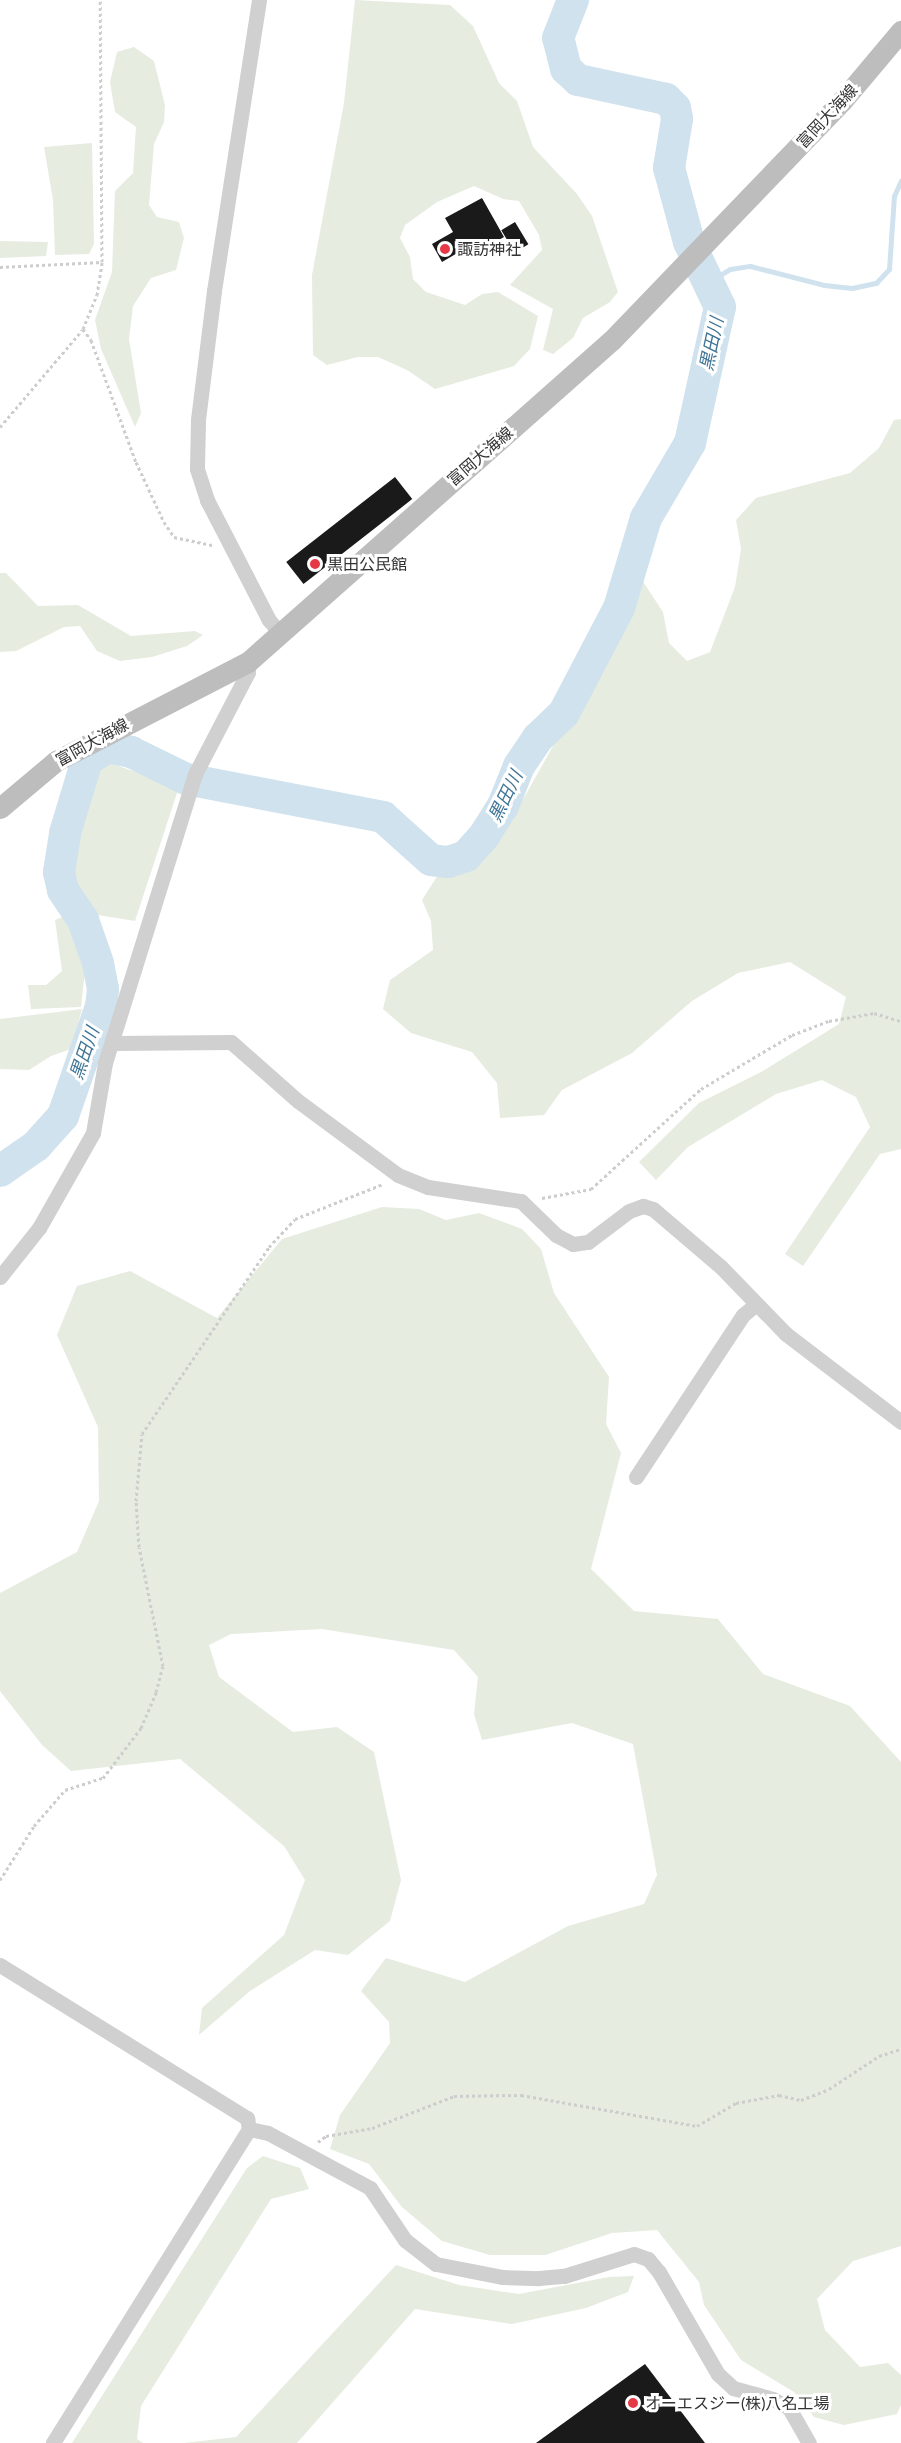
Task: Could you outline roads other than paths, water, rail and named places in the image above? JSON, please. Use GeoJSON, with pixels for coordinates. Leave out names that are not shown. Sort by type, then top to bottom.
{"type":"FeatureCollection","features":[{"type":"Feature","properties":{"kind":"main road","name":"富岡大海線"},"geometry":{"type":"LineString","coordinates":[[0,808],[56,760],[248,662],[612,340],[842,101],[901,31]]}},
{"type":"Feature","properties":{"kind":"street"},"geometry":{"type":"LineString","coordinates":[[260,0],[214,291],[198,420],[197,469],[207,500],[269,620],[280,633]]}},
{"type":"Feature","properties":{"kind":"street"},"geometry":{"type":"LineString","coordinates":[[0,1277],[39,1228],[88,1142],[105,1063],[114,1043],[193,780],[248,672],[248,662]]}},
{"type":"Feature","properties":{"kind":"street"},"geometry":{"type":"LineString","coordinates":[[114,1043],[231,1042],[298,1101],[399,1175],[428,1188],[521,1201],[556,1235],[573,1244],[588,1242],[629,1211],[643,1206],[653,1209],[721,1267],[755,1305],[901,1422]]}},
{"type":"Feature","properties":{"kind":"street"},"geometry":{"type":"LineString","coordinates":[[636,1477],[743,1315],[755,1305]]}},
{"type":"Feature","properties":{"kind":"street"},"geometry":{"type":"LineString","coordinates":[[0,1965],[248,2118],[249,2129],[53,2443]]}},
{"type":"Feature","properties":{"kind":"street"},"geometry":{"type":"LineString","coordinates":[[249,2129],[268,2133],[303,2154],[350,2175],[370,2188],[405,2240],[436,2264],[502,2277],[539,2278],[564,2276],[634,2254],[648,2259],[659,2272],[718,2374],[733,2388],[773,2398],[789,2409],[809,2443]]}},
{"type":"Feature","properties":{"kind":"waterway","name":"黒田川"},"geometry":{"type":"LineString","coordinates":[[0,1171],[36,1146],[63,1116],[101,1006],[103,989],[98,963],[83,920],[63,890],[59,872],[65,833],[87,760],[108,747],[131,752],[186,779],[383,817],[431,860],[448,862],[466,856],[484,836],[503,806],[519,766],[538,738],[564,713],[619,608],[646,518],[690,443],[720,307],[689,242],[669,168],[677,119],[675,108],[666,99],[578,80],[566,69],[558,38],[573,0]]}},
{"type":"Feature","properties":{"kind":"waterway"},"geometry":{"type":"LineString","coordinates":[[710,281],[730,269],[750,266],[824,285],[852,288],[876,283],[889,269],[894,196],[901,180]]}},
{"type":"Feature","properties":{"kind":"place","name":"諏訪神社"},"geometry":{"type":"Point","coordinates":[445,249]}},
{"type":"Feature","properties":{"kind":"place","name":"黒田公民館"},"geometry":{"type":"Point","coordinates":[315,564]}},
{"type":"Feature","properties":{"kind":"place","name":"オーエスジー(株)八名工場"},"geometry":{"type":"Point","coordinates":[633,2403]}}]}
